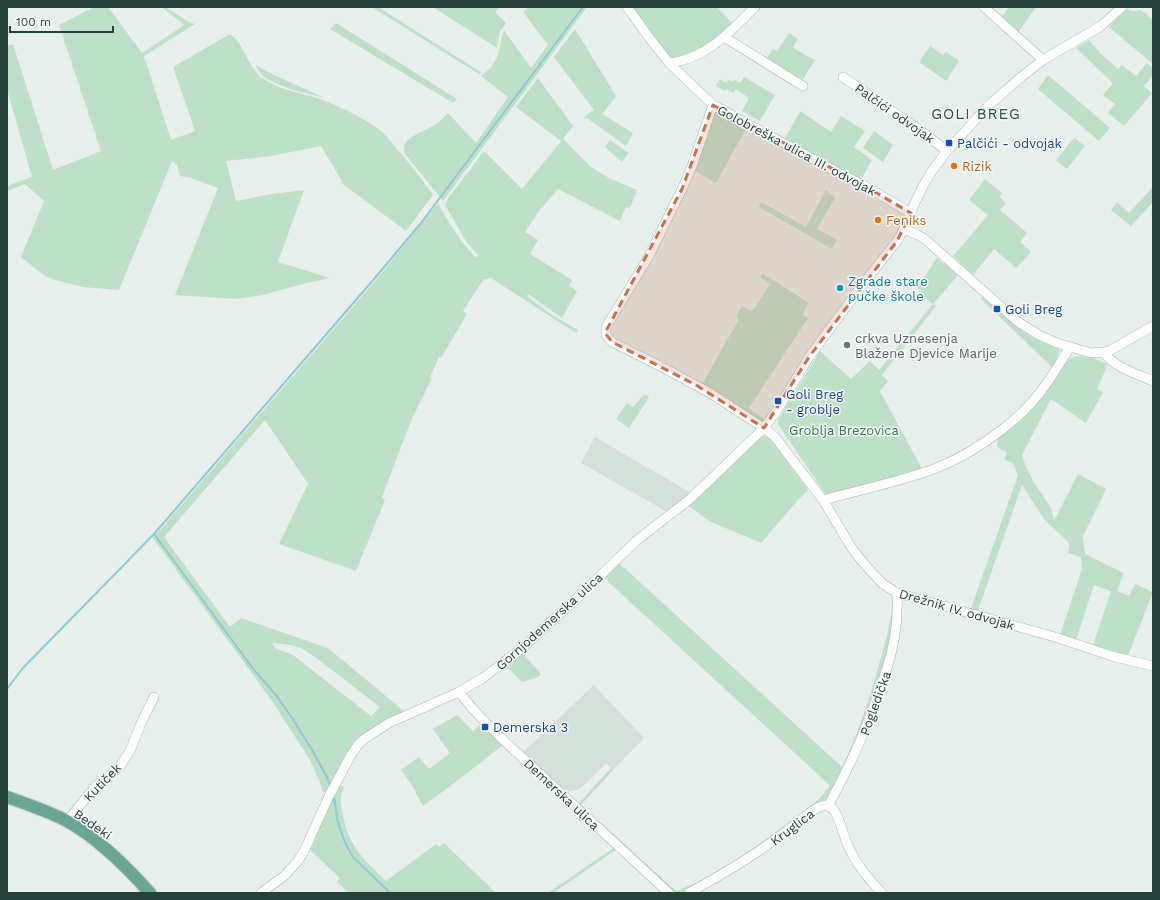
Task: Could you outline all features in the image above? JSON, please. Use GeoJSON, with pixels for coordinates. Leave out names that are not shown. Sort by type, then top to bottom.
{"type":"FeatureCollection","features":[{"type":"Feature","properties":{"kind":"main road","name":"Bedeki"},"geometry":{"type":"LineString","coordinates":[[7,796],[46,811],[67,821],[89,835],[131,872],[150,893]]}},
{"type":"Feature","properties":{"kind":"street","name":"Golobreška ulica III. odvojak"},"geometry":{"type":"LineString","coordinates":[[627,7],[669,63],[713,105],[835,171],[864,185],[911,214]]}},
{"type":"Feature","properties":{"kind":"street"},"geometry":{"type":"LineString","coordinates":[[669,63],[680,62],[707,50],[724,37],[755,7]]}},
{"type":"Feature","properties":{"kind":"street"},"geometry":{"type":"LineString","coordinates":[[984,7],[1043,60]]}},
{"type":"Feature","properties":{"kind":"street","name":"Gornjodemerska ulica"},"geometry":{"type":"LineString","coordinates":[[261,893],[284,876],[298,861],[306,849],[329,796],[351,755],[364,739],[390,723],[459,692],[483,678],[522,647],[576,600],[645,532],[676,511],[690,499],[764,428],[778,409],[810,357],[860,288],[897,241],[904,229],[922,188],[947,150],[1000,94],[1043,60],[1101,26],[1122,7]]}},
{"type":"Feature","properties":{"kind":"street"},"geometry":{"type":"LineString","coordinates":[[724,37],[803,86]]}},
{"type":"Feature","properties":{"kind":"street","name":"Palčići odvojak"},"geometry":{"type":"LineString","coordinates":[[843,76],[947,150]]}},
{"type":"Feature","properties":{"kind":"street","name":"Drežnik IV. odvojak"},"geometry":{"type":"LineString","coordinates":[[713,105],[691,169],[682,189],[648,258],[608,323],[605,333],[608,339],[700,388],[764,428],[775,437],[823,500],[853,550],[862,562],[883,584],[896,592],[1055,637],[1115,657],[1153,666]]}},
{"type":"Feature","properties":{"kind":"street"},"geometry":{"type":"LineString","coordinates":[[904,229],[926,240],[1018,322],[1039,335],[1057,343],[1091,353],[1104,352],[1115,348],[1153,326]]}},
{"type":"Feature","properties":{"kind":"street"},"geometry":{"type":"LineString","coordinates":[[823,500],[921,473],[948,463],[965,454],[1018,417],[1050,379],[1070,348]]}},
{"type":"Feature","properties":{"kind":"street"},"geometry":{"type":"LineString","coordinates":[[1104,352],[1107,357],[1115,363],[1153,381]]}},
{"type":"Feature","properties":{"kind":"street","name":"Pogledička"},"geometry":{"type":"LineString","coordinates":[[828,806],[861,742],[887,669],[895,636],[898,612],[896,592]]}},
{"type":"Feature","properties":{"kind":"street","name":"Demerska ulica"},"geometry":{"type":"LineString","coordinates":[[459,692],[500,737],[669,893]]}},
{"type":"Feature","properties":{"kind":"street","name":"Kutiček"},"geometry":{"type":"LineString","coordinates":[[67,821],[94,788],[120,766],[130,751],[142,721],[154,698]]}},
{"type":"Feature","properties":{"kind":"street","name":"Kruglica"},"geometry":{"type":"LineString","coordinates":[[689,893],[756,853],[822,806],[828,806],[836,813],[848,847],[855,860],[882,893]]}},
{"type":"Feature","properties":{"kind":"highlighted area"},"geometry":{"type":"Polygon","coordinates":[[[713,105],[863,185],[911,213],[897,241],[809,357],[764,428],[696,385],[612,342],[605,333],[682,189],[713,105]]]}},
{"type":"Feature","properties":{"kind":"shaded area"},"geometry":{"type":"Polygon","coordinates":[[[595,437],[691,493],[669,513],[581,463],[595,437]]]}},
{"type":"Feature","properties":{"kind":"shaded area"},"geometry":{"type":"Polygon","coordinates":[[[594,685],[644,738],[613,770],[606,763],[581,788],[567,792],[523,752],[594,685]]]}},
{"type":"Feature","properties":{"kind":"green space"},"geometry":{"type":"Polygon","coordinates":[[[94,7],[108,7],[142,53],[184,25],[162,7],[165,7],[189,22],[195,24],[144,56],[171,140],[195,131],[173,67],[230,34],[235,38],[253,68],[262,78],[277,86],[317,98],[340,107],[375,126],[390,140],[433,195],[406,231],[340,182],[342,181],[321,146],[271,156],[226,161],[236,201],[304,190],[278,262],[330,278],[263,295],[237,299],[175,295],[218,188],[191,178],[180,176],[177,165],[172,161],[119,290],[82,287],[45,276],[21,257],[44,201],[25,184],[7,191],[7,186],[32,177],[7,89],[7,46],[13,44],[53,170],[101,151],[59,25],[94,7]]]}},
{"type":"Feature","properties":{"kind":"green space"},"geometry":{"type":"Polygon","coordinates":[[[372,7],[378,7],[482,73],[479,74],[372,7]]]}},
{"type":"Feature","properties":{"kind":"green space"},"geometry":{"type":"Polygon","coordinates":[[[433,7],[500,7],[495,12],[506,23],[500,32],[497,48],[433,7]]]}},
{"type":"Feature","properties":{"kind":"green space"},"geometry":{"type":"Polygon","coordinates":[[[529,7],[587,7],[443,201],[405,154],[405,144],[413,136],[433,126],[448,113],[476,143],[508,97],[481,76],[490,68],[497,58],[504,30],[531,68],[548,45],[523,12],[529,7]]]}},
{"type":"Feature","properties":{"kind":"green space"},"geometry":{"type":"Polygon","coordinates":[[[629,7],[717,7],[734,25],[704,49],[671,60],[629,7]]]}},
{"type":"Feature","properties":{"kind":"green space"},"geometry":{"type":"Polygon","coordinates":[[[1009,7],[1036,7],[1017,34],[1000,19],[1009,7]]]}},
{"type":"Feature","properties":{"kind":"green space"},"geometry":{"type":"Polygon","coordinates":[[[1127,9],[1132,11],[1141,10],[1153,20],[1153,64],[1109,27],[1127,9]]]}},
{"type":"Feature","properties":{"kind":"green space"},"geometry":{"type":"Polygon","coordinates":[[[336,23],[457,99],[453,103],[330,29],[336,23]]]}},
{"type":"Feature","properties":{"kind":"green space"},"geometry":{"type":"Polygon","coordinates":[[[575,29],[616,96],[602,114],[633,133],[626,146],[587,118],[585,119],[584,117],[594,110],[554,57],[575,29]]]}},
{"type":"Feature","properties":{"kind":"green space"},"geometry":{"type":"Polygon","coordinates":[[[789,33],[798,39],[793,48],[815,60],[801,82],[765,61],[773,49],[777,51],[789,33]]]}},
{"type":"Feature","properties":{"kind":"green space"},"geometry":{"type":"Polygon","coordinates":[[[1089,40],[1100,53],[1118,69],[1122,65],[1136,76],[1147,63],[1153,69],[1153,75],[1144,86],[1152,93],[1124,126],[1108,113],[1115,104],[1103,95],[1113,83],[1076,48],[1089,40]]]}},
{"type":"Feature","properties":{"kind":"green space"},"geometry":{"type":"Polygon","coordinates":[[[930,46],[943,55],[946,52],[959,61],[946,81],[919,62],[930,46]]]}},
{"type":"Feature","properties":{"kind":"green space"},"geometry":{"type":"Polygon","coordinates":[[[255,65],[325,98],[281,86],[266,78],[260,73],[255,65]]]}},
{"type":"Feature","properties":{"kind":"green space"},"geometry":{"type":"Polygon","coordinates":[[[1048,75],[1110,128],[1099,141],[1038,89],[1048,75]]]}},
{"type":"Feature","properties":{"kind":"green space"},"geometry":{"type":"Polygon","coordinates":[[[744,77],[775,95],[760,121],[742,111],[749,98],[736,89],[733,93],[727,89],[725,91],[716,86],[720,79],[726,83],[729,80],[733,82],[734,80],[740,83],[744,77]]]}},
{"type":"Feature","properties":{"kind":"green space"},"geometry":{"type":"Polygon","coordinates":[[[538,78],[573,126],[563,139],[591,167],[609,178],[637,190],[630,208],[626,207],[620,221],[558,189],[539,211],[525,232],[538,240],[530,254],[572,280],[569,286],[577,291],[562,318],[528,294],[527,296],[549,313],[578,330],[576,333],[491,278],[483,280],[463,311],[467,314],[441,358],[439,357],[430,377],[432,378],[411,421],[382,497],[385,500],[356,571],[279,544],[308,484],[265,420],[164,537],[230,627],[241,618],[328,648],[405,712],[360,737],[345,756],[327,793],[323,792],[310,760],[272,701],[153,538],[376,280],[438,203],[461,240],[477,258],[478,255],[467,243],[445,205],[449,197],[484,151],[522,189],[561,141],[516,107],[538,78]],[[273,643],[275,648],[293,655],[371,716],[380,707],[315,657],[301,648],[273,643]]]}},
{"type":"Feature","properties":{"kind":"green space"},"geometry":{"type":"Polygon","coordinates":[[[716,111],[747,127],[716,183],[693,170],[713,112],[716,111]]]}},
{"type":"Feature","properties":{"kind":"green space"},"geometry":{"type":"Polygon","coordinates":[[[800,111],[831,132],[841,116],[865,131],[854,147],[872,160],[860,181],[784,140],[800,111]]]}},
{"type":"Feature","properties":{"kind":"green space"},"geometry":{"type":"Polygon","coordinates":[[[874,131],[893,145],[883,162],[863,148],[874,131]]]}},
{"type":"Feature","properties":{"kind":"green space"},"geometry":{"type":"Polygon","coordinates":[[[1074,138],[1085,146],[1067,169],[1056,160],[1074,138]]]}},
{"type":"Feature","properties":{"kind":"green space"},"geometry":{"type":"Polygon","coordinates":[[[610,140],[629,153],[622,162],[605,147],[610,140]]]}},
{"type":"Feature","properties":{"kind":"green space"},"geometry":{"type":"Polygon","coordinates":[[[985,179],[1002,193],[999,197],[1006,203],[1000,210],[1027,233],[1020,242],[1031,252],[1016,268],[994,249],[973,275],[953,256],[988,215],[969,200],[985,179]]]}},
{"type":"Feature","properties":{"kind":"green space"},"geometry":{"type":"Polygon","coordinates":[[[1153,187],[1153,202],[1131,226],[1111,210],[1117,202],[1129,213],[1153,187]]]}},
{"type":"Feature","properties":{"kind":"green space"},"geometry":{"type":"Polygon","coordinates":[[[826,190],[835,198],[817,229],[837,240],[832,249],[759,207],[761,202],[806,227],[826,190]]]}},
{"type":"Feature","properties":{"kind":"green space"},"geometry":{"type":"Polygon","coordinates":[[[937,258],[958,275],[933,304],[923,296],[925,293],[917,288],[937,258]]]}},
{"type":"Feature","properties":{"kind":"green space"},"geometry":{"type":"Polygon","coordinates":[[[762,273],[809,303],[802,315],[808,318],[749,408],[764,419],[761,423],[701,386],[739,319],[736,317],[742,306],[751,311],[754,309],[770,284],[760,277],[762,273]]]}},
{"type":"Feature","properties":{"kind":"green space"},"geometry":{"type":"Polygon","coordinates":[[[983,297],[1017,327],[1030,336],[1060,350],[1053,368],[981,299],[983,297]]]}},
{"type":"Feature","properties":{"kind":"green space","name":"Groblja Brezovica"},"geometry":{"type":"Polygon","coordinates":[[[933,304],[936,306],[882,375],[888,381],[880,391],[922,469],[826,495],[778,424],[778,420],[820,351],[851,379],[870,361],[879,370],[933,304]]]}},
{"type":"Feature","properties":{"kind":"green space"},"geometry":{"type":"Polygon","coordinates":[[[1078,356],[1090,357],[1108,364],[1097,389],[1103,392],[1086,423],[1051,399],[1022,455],[1033,481],[1051,508],[1054,521],[1078,474],[1106,489],[1083,536],[1085,554],[1124,573],[1117,591],[1129,596],[1135,584],[1153,592],[1128,656],[1093,645],[1111,591],[1094,585],[1076,640],[1060,635],[1082,569],[1081,557],[1068,553],[1069,543],[1044,519],[1022,485],[977,613],[970,611],[1018,475],[1013,463],[1004,460],[1007,453],[997,447],[998,436],[1069,359],[1078,356]]]}},
{"type":"Feature","properties":{"kind":"green space"},"geometry":{"type":"Polygon","coordinates":[[[644,394],[649,397],[629,428],[616,419],[627,403],[633,407],[644,394]]]}},
{"type":"Feature","properties":{"kind":"green space"},"geometry":{"type":"Polygon","coordinates":[[[764,436],[770,438],[808,490],[761,543],[709,521],[689,506],[761,437],[764,436]]]}},
{"type":"Feature","properties":{"kind":"green space"},"geometry":{"type":"Polygon","coordinates":[[[619,563],[842,767],[852,746],[878,668],[889,626],[893,595],[893,638],[871,708],[834,790],[823,802],[733,866],[682,893],[674,893],[580,806],[579,803],[611,768],[613,770],[581,805],[676,891],[698,882],[731,864],[789,823],[819,799],[830,786],[604,578],[619,563]]]}},
{"type":"Feature","properties":{"kind":"green space"},"geometry":{"type":"Polygon","coordinates":[[[522,653],[541,674],[538,677],[522,682],[506,666],[522,653]]]}},
{"type":"Feature","properties":{"kind":"green space"},"geometry":{"type":"Polygon","coordinates":[[[457,715],[473,731],[481,724],[486,729],[487,728],[503,745],[423,806],[411,784],[401,770],[419,757],[429,769],[450,753],[433,729],[457,715]]]}},
{"type":"Feature","properties":{"kind":"green space"},"geometry":{"type":"Polygon","coordinates":[[[339,785],[344,787],[341,794],[341,804],[346,826],[353,845],[364,859],[386,881],[436,844],[439,847],[444,843],[496,893],[349,893],[337,882],[340,878],[310,850],[331,799],[339,785]]]}},
{"type":"Feature","properties":{"kind":"green space"},"geometry":{"type":"Polygon","coordinates":[[[615,847],[617,849],[553,893],[548,893],[615,847]]]}},
{"type":"Feature","properties":{"kind":"waterway"},"geometry":{"type":"LineString","coordinates":[[7,689],[22,669],[154,534],[374,279],[421,223],[583,7]]}},
{"type":"Feature","properties":{"kind":"waterway"},"geometry":{"type":"LineString","coordinates":[[154,534],[254,670],[276,695],[312,750],[327,777],[330,786]]}},
{"type":"Feature","properties":{"kind":"waterway"},"geometry":{"type":"LineString","coordinates":[[333,796],[337,818],[343,838],[350,852],[353,857],[390,893]]}},
{"type":"Feature","properties":{"kind":"place","name":"Palčići - odvojak"},"geometry":{"type":"Point","coordinates":[949,143]}},
{"type":"Feature","properties":{"kind":"place","name":"Rizik"},"geometry":{"type":"Point","coordinates":[954,166]}},
{"type":"Feature","properties":{"kind":"place","name":"Feniks"},"geometry":{"type":"Point","coordinates":[878,220]}},
{"type":"Feature","properties":{"kind":"place","name":"Zgrade stare pučke škole"},"geometry":{"type":"Point","coordinates":[840,288]}},
{"type":"Feature","properties":{"kind":"place","name":"Goli Breg"},"geometry":{"type":"Point","coordinates":[997,309]}},
{"type":"Feature","properties":{"kind":"place","name":"crkva Uznesenja Blažene Djevice Marije"},"geometry":{"type":"Point","coordinates":[847,345]}},
{"type":"Feature","properties":{"kind":"place","name":"Goli Breg - groblje"},"geometry":{"type":"Point","coordinates":[778,401]}},
{"type":"Feature","properties":{"kind":"place","name":"Demerska 3"},"geometry":{"type":"Point","coordinates":[485,727]}},
{"type":"Feature","properties":{"kind":"district","name":"GOLI BREG"},"geometry":{"type":"Point","coordinates":[976,114]}}]}
